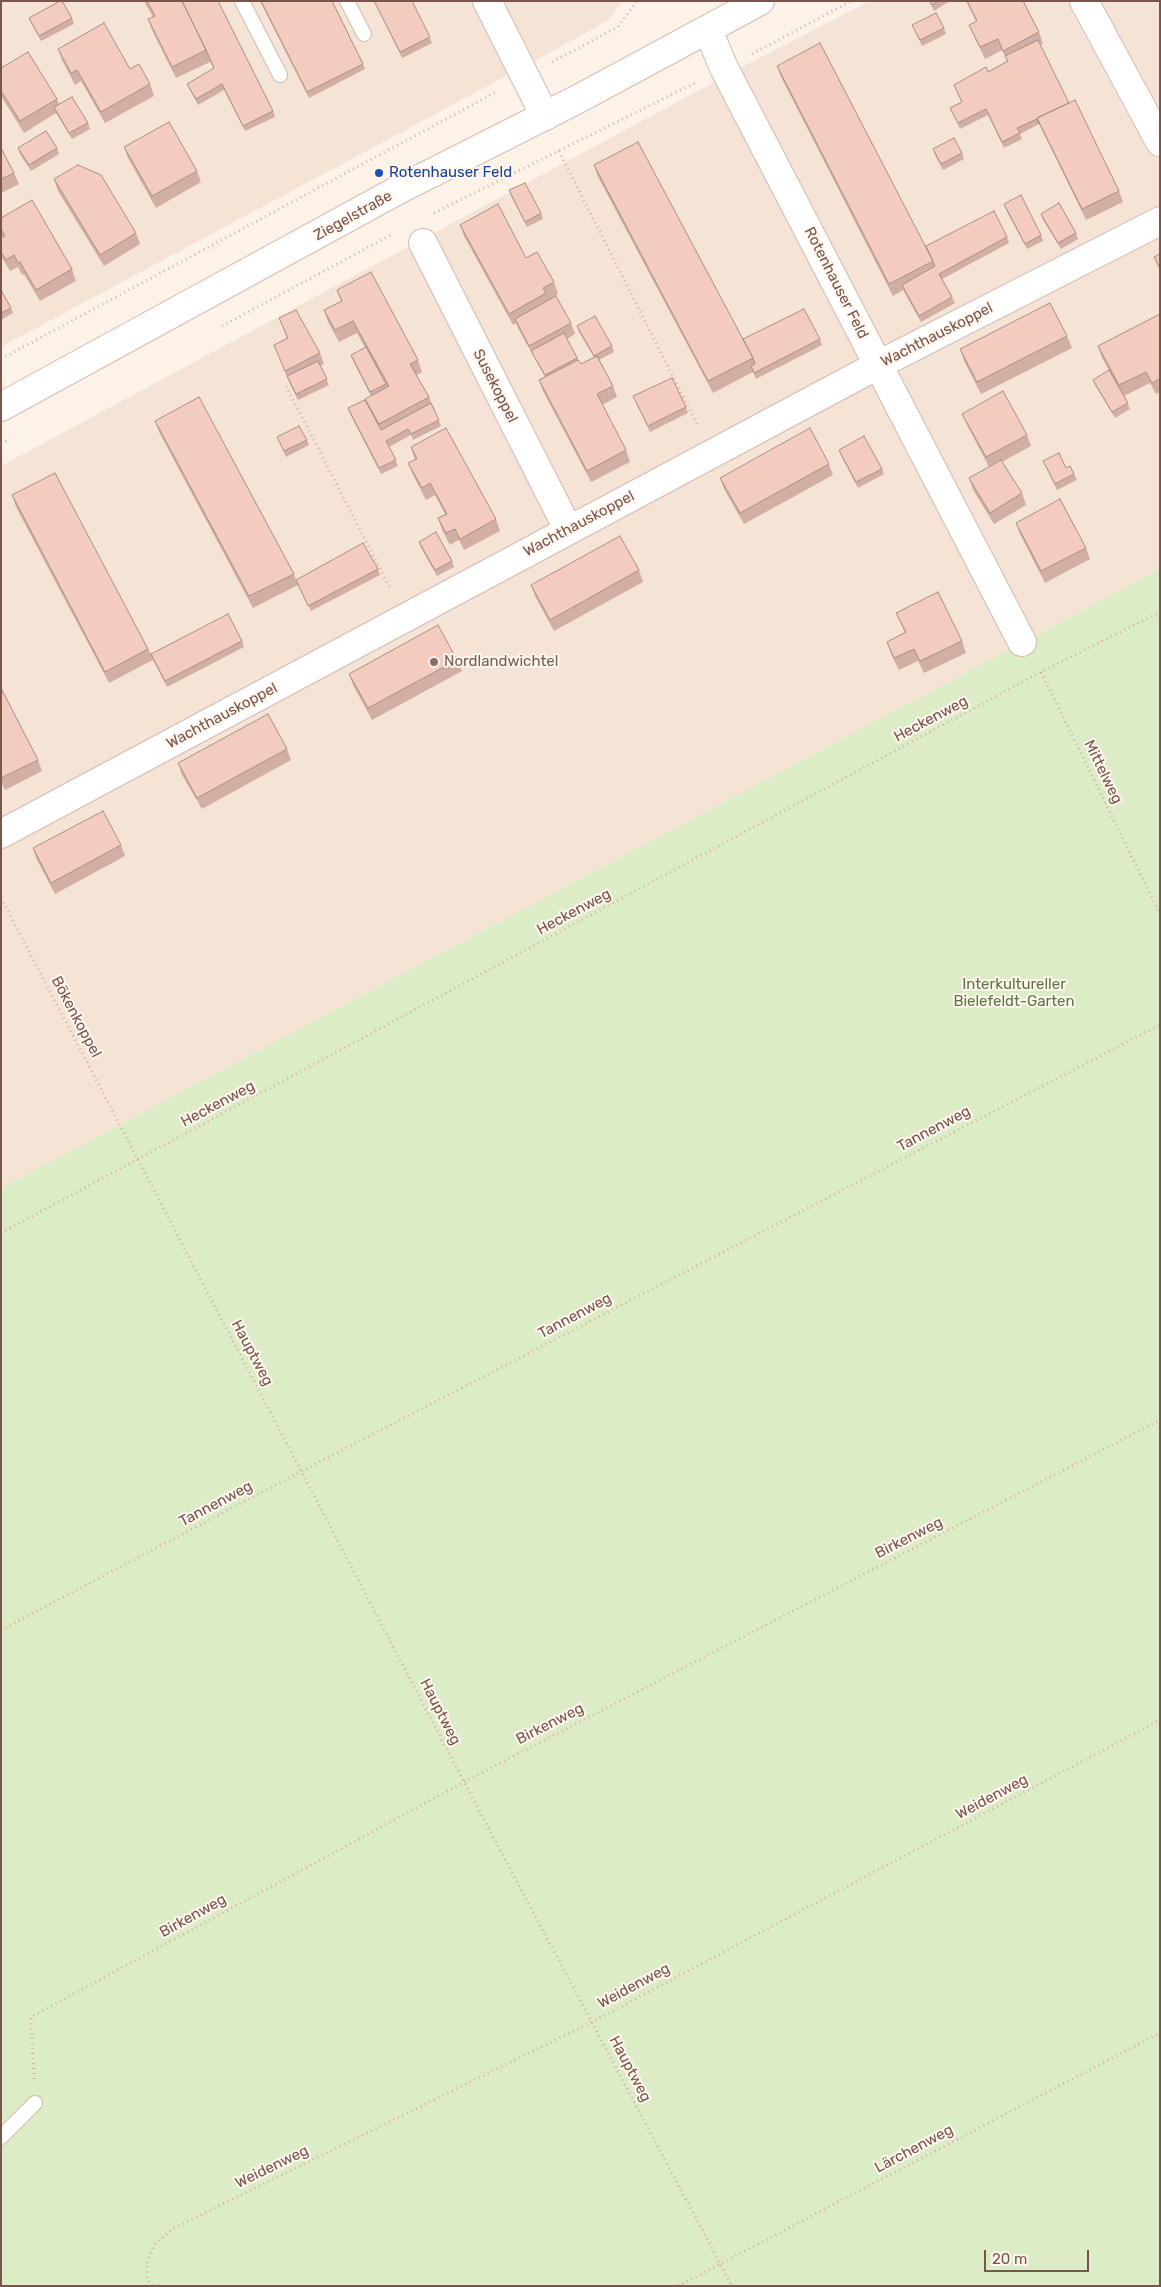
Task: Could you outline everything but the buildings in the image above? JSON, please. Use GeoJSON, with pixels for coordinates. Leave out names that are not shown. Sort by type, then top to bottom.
{"type":"FeatureCollection","features":[{"type":"Feature","properties":{"kind":"street"},"geometry":{"type":"LineString","coordinates":[[488,1],[545,116]]}},
{"type":"Feature","properties":{"kind":"street","name":"Ziegelstraße"},"geometry":{"type":"LineString","coordinates":[[1,407],[400,189],[545,116],[760,1]]}},
{"type":"Feature","properties":{"kind":"street"},"geometry":{"type":"LineString","coordinates":[[1084,1],[1160,142]]}},
{"type":"Feature","properties":{"kind":"street","name":"Rotenhauser Feld"},"geometry":{"type":"LineString","coordinates":[[708,30],[724,68],[1022,642]]}},
{"type":"Feature","properties":{"kind":"street","name":"Wachthauskoppel"},"geometry":{"type":"LineString","coordinates":[[1,834],[878,365],[1160,221]]}},
{"type":"Feature","properties":{"kind":"street","name":"Susekoppel"},"geometry":{"type":"LineString","coordinates":[[422,244],[568,530]]}},
{"type":"Feature","properties":{"kind":"lane"},"geometry":{"type":"LineString","coordinates":[[242,1],[280,75]]}},
{"type":"Feature","properties":{"kind":"lane"},"geometry":{"type":"LineString","coordinates":[[348,1],[364,34]]}},
{"type":"Feature","properties":{"kind":"lane"},"geometry":{"type":"LineString","coordinates":[[1,2137],[35,2103]]}},
{"type":"Feature","properties":{"kind":"path"},"geometry":{"type":"LineString","coordinates":[[1,358],[618,27],[638,1]]}},
{"type":"Feature","properties":{"kind":"path"},"geometry":{"type":"LineString","coordinates":[[559,150],[712,453]]}},
{"type":"Feature","properties":{"kind":"path"},"geometry":{"type":"LineString","coordinates":[[286,386],[406,617]]}},
{"type":"Feature","properties":{"kind":"path","name":"Heckenweg"},"geometry":{"type":"LineString","coordinates":[[1,1233],[1041,672],[1160,612]]}},
{"type":"Feature","properties":{"kind":"path","name":"Mittelweg"},"geometry":{"type":"LineString","coordinates":[[1022,642],[1041,672],[1160,914]]}},
{"type":"Feature","properties":{"kind":"path","name":"Bökenkoppel"},"geometry":{"type":"LineString","coordinates":[[1,898],[132,1146]]}},
{"type":"Feature","properties":{"kind":"path","name":"Tannenweg"},"geometry":{"type":"LineString","coordinates":[[1,1630],[1160,1024]]}},
{"type":"Feature","properties":{"kind":"path","name":"Hauptweg"},"geometry":{"type":"LineString","coordinates":[[132,1146],[137,1160],[464,1782],[732,2286]]}},
{"type":"Feature","properties":{"kind":"path","name":"Birkenweg"},"geometry":{"type":"LineString","coordinates":[[35,2103],[31,2017],[464,1782],[1160,1420]]}},
{"type":"Feature","properties":{"kind":"path","name":"Weidenweg"},"geometry":{"type":"LineString","coordinates":[[152,2286],[148,2279],[147,2263],[154,2245],[172,2229],[592,2022],[1160,1720]]}},
{"type":"Feature","properties":{"kind":"path","name":"Lärchenweg"},"geometry":{"type":"LineString","coordinates":[[678,2286],[1160,2033]]}},
{"type":"Feature","properties":{"kind":"shaded area"},"geometry":{"type":"Polygon","coordinates":[[[1,1],[623,1],[608,20],[566,44],[1,347],[1,1]]]}},
{"type":"Feature","properties":{"kind":"shaded area"},"geometry":{"type":"Polygon","coordinates":[[[870,1],[1160,1],[1160,569],[1,1188],[1,466],[757,59],[870,1]]]}},
{"type":"Feature","properties":{"kind":"green space","name":"Interkultureller Bielefeldt-Garten"},"geometry":{"type":"Polygon","coordinates":[[[1160,569],[1160,2286],[1,2286],[1,1188],[1160,569]]]}},
{"type":"Feature","properties":{"kind":"place","name":"Rotenhauser Feld"},"geometry":{"type":"Point","coordinates":[379,173]}},
{"type":"Feature","properties":{"kind":"place","name":"Nordlandwichtel"},"geometry":{"type":"Point","coordinates":[434,662]}}]}
